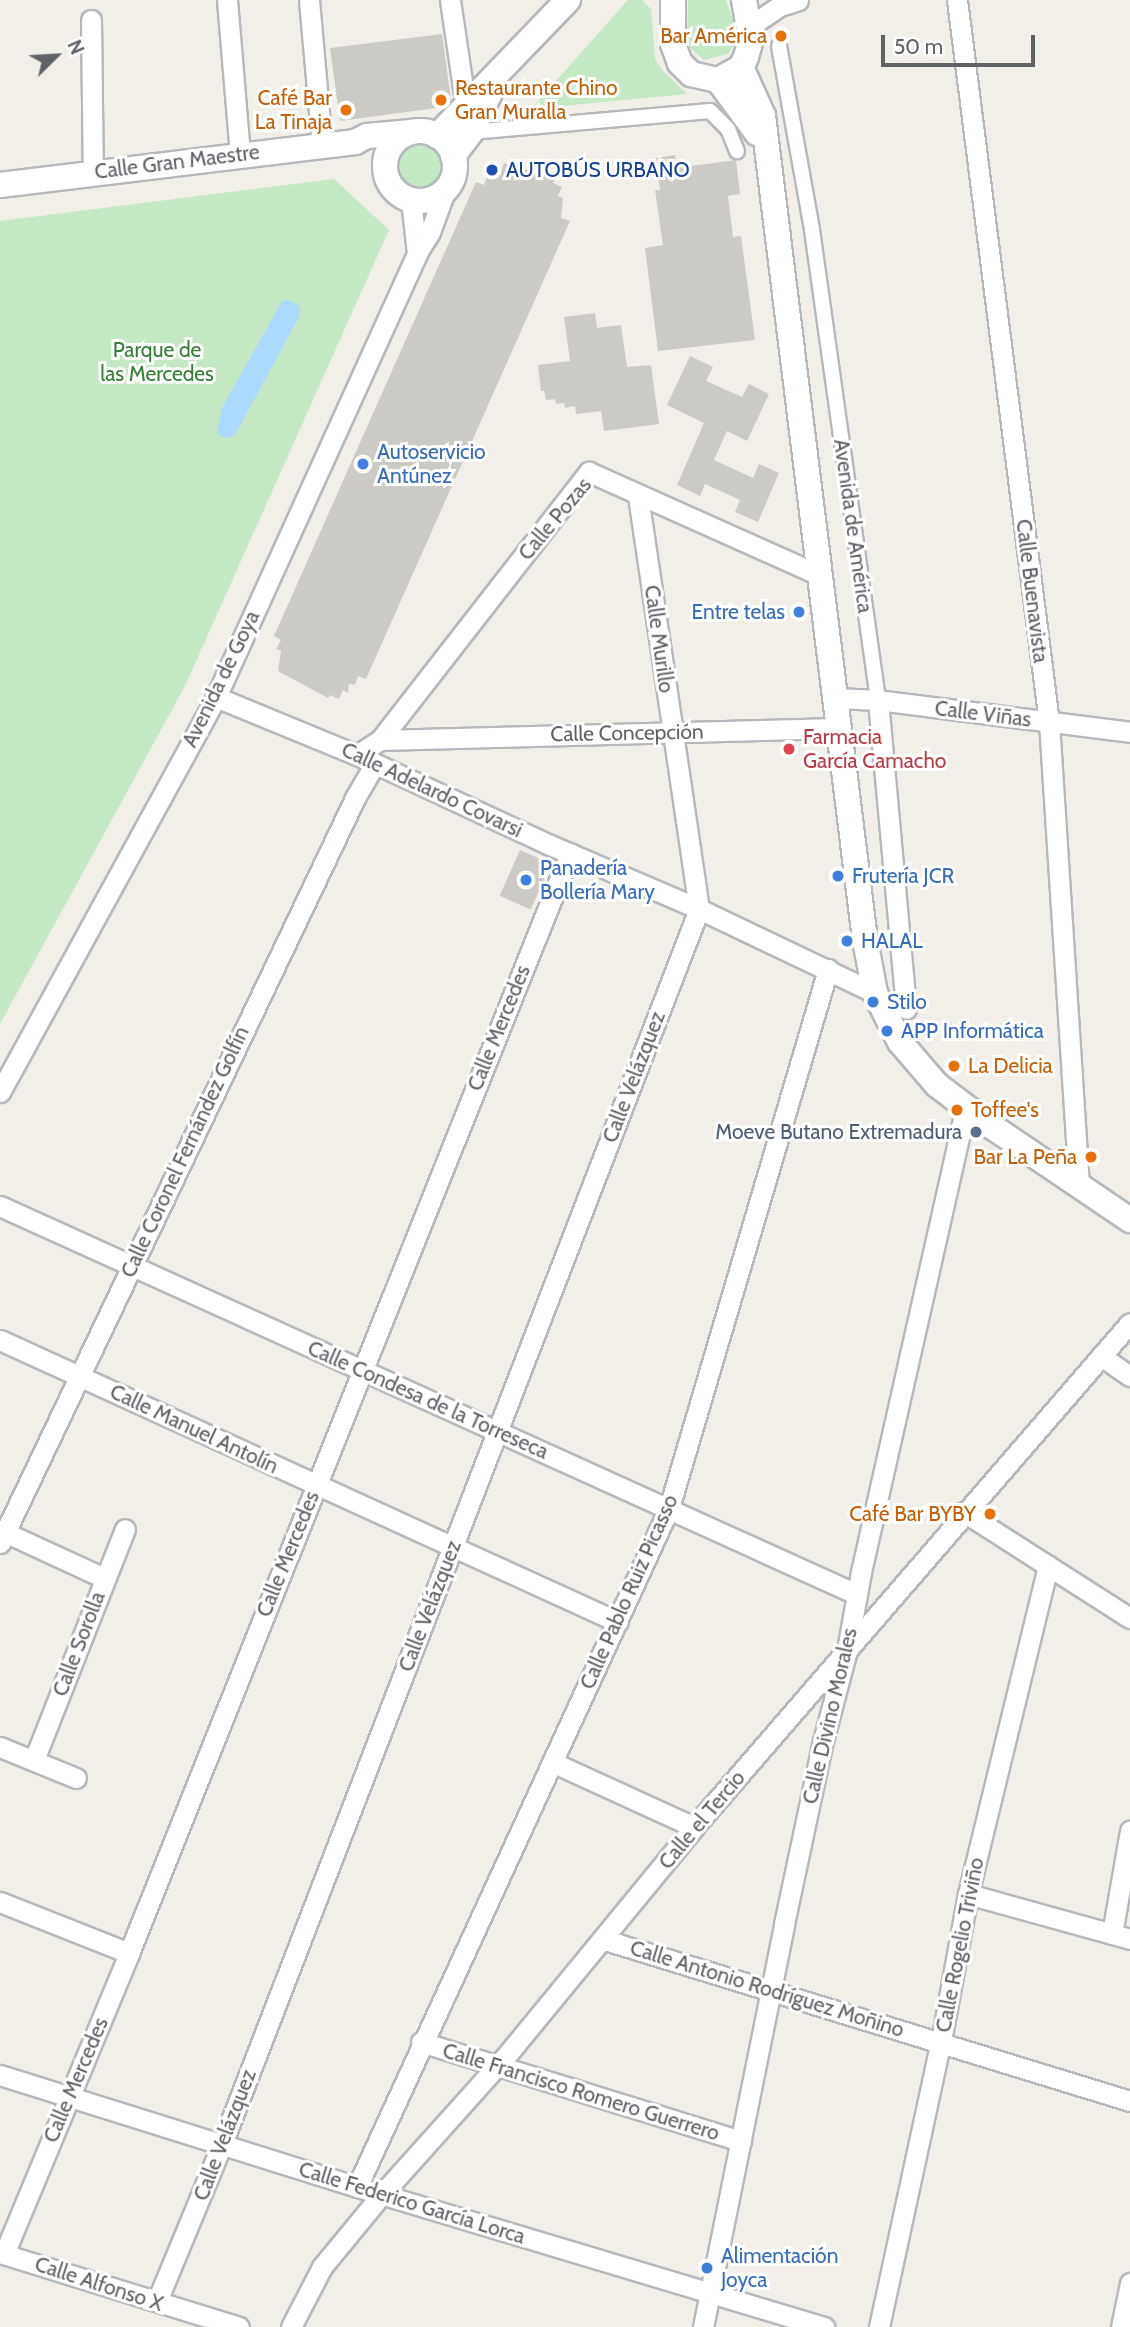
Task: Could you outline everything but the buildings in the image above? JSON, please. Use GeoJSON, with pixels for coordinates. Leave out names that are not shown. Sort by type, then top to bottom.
{"type":"FeatureCollection","features":[{"type":"Feature","properties":{"kind":"street"},"geometry":{"type":"LineString","coordinates":[[227,0],[240,155]]}},
{"type":"Feature","properties":{"kind":"street"},"geometry":{"type":"LineString","coordinates":[[309,0],[322,145]]}},
{"type":"Feature","properties":{"kind":"street"},"geometry":{"type":"LineString","coordinates":[[450,0],[466,108]]}},
{"type":"Feature","properties":{"kind":"street"},"geometry":{"type":"LineString","coordinates":[[437,136],[498,76],[568,0]]}},
{"type":"Feature","properties":{"kind":"street"},"geometry":{"type":"LineString","coordinates":[[673,0],[673,44],[680,63],[691,74],[718,80],[746,114],[766,149]]}},
{"type":"Feature","properties":{"kind":"street"},"geometry":{"type":"LineString","coordinates":[[718,80],[741,67],[751,40],[744,0]]}},
{"type":"Feature","properties":{"kind":"street"},"geometry":{"type":"LineString","coordinates":[[750,26],[780,6],[798,0]]}},
{"type":"Feature","properties":{"kind":"street","name":"Calle Buenavista"},"geometry":{"type":"LineString","coordinates":[[957,0],[1049,723],[1079,1184]]}},
{"type":"Feature","properties":{"kind":"street"},"geometry":{"type":"LineString","coordinates":[[91,20],[93,173]]}},
{"type":"Feature","properties":{"kind":"street","name":"Avenida de América"},"geometry":{"type":"LineString","coordinates":[[779,46],[812,230],[878,700],[906,1009]]}},
{"type":"Feature","properties":{"kind":"street","name":"Avenida de América"},"geometry":{"type":"LineString","coordinates":[[741,67],[763,116],[865,940],[875,993],[900,1042],[919,1066],[966,1107],[1130,1220]]}},
{"type":"Feature","properties":{"kind":"street"},"geometry":{"type":"LineString","coordinates":[[453,156],[471,132],[498,76]]}},
{"type":"Feature","properties":{"kind":"street"},"geometry":{"type":"LineString","coordinates":[[471,132],[710,111],[729,130],[737,151]]}},
{"type":"Feature","properties":{"kind":"street"},"geometry":{"type":"LineString","coordinates":[[411,132],[437,136],[447,144],[453,156],[452,181],[435,198],[411,200],[397,193],[388,181],[385,166],[393,145],[411,132]]}},
{"type":"Feature","properties":{"kind":"street","name":"Calle Gran Maestre"},"geometry":{"type":"LineString","coordinates":[[0,185],[355,142],[368,136],[411,132]]}},
{"type":"Feature","properties":{"kind":"street"},"geometry":{"type":"LineString","coordinates":[[355,142],[385,166]]}},
{"type":"Feature","properties":{"kind":"street","name":"Avenida de Goya"},"geometry":{"type":"LineString","coordinates":[[0,1092],[216,698],[416,253],[430,232],[444,191]]}},
{"type":"Feature","properties":{"kind":"street","name":"Avenida de Goya"},"geometry":{"type":"LineString","coordinates":[[411,200],[416,253]]}},
{"type":"Feature","properties":{"kind":"street","name":"Calle Pozas"},"geometry":{"type":"LineString","coordinates":[[366,759],[589,472],[821,576]]}},
{"type":"Feature","properties":{"kind":"street","name":"Calle Murillo"},"geometry":{"type":"LineString","coordinates":[[639,494],[671,733],[699,909]]}},
{"type":"Feature","properties":{"kind":"street","name":"Calle Adelardo Covarsi"},"geometry":{"type":"LineString","coordinates":[[216,698],[366,759],[699,909],[875,993]]}},
{"type":"Feature","properties":{"kind":"street","name":"Calle Viñas"},"geometry":{"type":"LineString","coordinates":[[836,698],[878,700],[1130,732]]}},
{"type":"Feature","properties":{"kind":"street","name":"Calle Concepción"},"geometry":{"type":"LineString","coordinates":[[380,740],[838,728]]}},
{"type":"Feature","properties":{"kind":"street"},"geometry":{"type":"LineString","coordinates":[[403,776],[400,754],[405,744],[416,737]]}},
{"type":"Feature","properties":{"kind":"street","name":"Calle Coronel Fernández Golfín"},"geometry":{"type":"LineString","coordinates":[[2,1535],[355,798],[366,759]]}},
{"type":"Feature","properties":{"kind":"street","name":"Calle Mercedes"},"geometry":{"type":"LineString","coordinates":[[2,2253],[129,1953],[570,853]]}},
{"type":"Feature","properties":{"kind":"street","name":"Calle Velázquez"},"geometry":{"type":"LineString","coordinates":[[158,2301],[222,2144],[699,909]]}},
{"type":"Feature","properties":{"kind":"street","name":"Calle Pablo Ruiz Picasso"},"geometry":{"type":"LineString","coordinates":[[357,2187],[421,2042],[669,1508],[828,969]]}},
{"type":"Feature","properties":{"kind":"street","name":"Calle Divino Morales"},"geometry":{"type":"LineString","coordinates":[[703,2327],[823,1741],[848,1650],[856,1594],[966,1107]]}},
{"type":"Feature","properties":{"kind":"street","name":"Calle Condesa de la Torreseca"},"geometry":{"type":"LineString","coordinates":[[0,1206],[361,1371],[498,1429],[856,1594]]}},
{"type":"Feature","properties":{"kind":"street","name":"Calle el Tercio"},"geometry":{"type":"LineString","coordinates":[[290,2327],[322,2267],[382,2194],[497,2067],[605,1940],[694,1827],[848,1650],[964,1511],[1130,1323]]}},
{"type":"Feature","properties":{"kind":"street","name":"Calle Manuel Antolín"},"geometry":{"type":"LineString","coordinates":[[0,1340],[618,1622]]}},
{"type":"Feature","properties":{"kind":"street"},"geometry":{"type":"LineString","coordinates":[[1101,1356],[1130,1376]]}},
{"type":"Feature","properties":{"kind":"street"},"geometry":{"type":"LineString","coordinates":[[964,1511],[1130,1618]]}},
{"type":"Feature","properties":{"kind":"street","name":"Calle Sorolla"},"geometry":{"type":"LineString","coordinates":[[34,1760],[125,1529]]}},
{"type":"Feature","properties":{"kind":"street"},"geometry":{"type":"LineString","coordinates":[[2,1535],[104,1578]]}},
{"type":"Feature","properties":{"kind":"street","name":"Calle Rogelio Triviño"},"geometry":{"type":"LineString","coordinates":[[879,2327],[942,2041],[968,1894],[1048,1566]]}},
{"type":"Feature","properties":{"kind":"street"},"geometry":{"type":"LineString","coordinates":[[0,1747],[76,1778]]}},
{"type":"Feature","properties":{"kind":"street"},"geometry":{"type":"LineString","coordinates":[[552,1762],[694,1827]]}},
{"type":"Feature","properties":{"kind":"street"},"geometry":{"type":"LineString","coordinates":[[968,1894],[1121,1936],[1130,1830]]}},
{"type":"Feature","properties":{"kind":"street"},"geometry":{"type":"LineString","coordinates":[[0,1902],[129,1953]]}},
{"type":"Feature","properties":{"kind":"street","name":"Calle Antonio Rodríguez Moñino"},"geometry":{"type":"LineString","coordinates":[[605,1940],[771,1992],[942,2041],[1130,2101]]}},
{"type":"Feature","properties":{"kind":"street","name":"Calle Francisco Romero Guerrero"},"geometry":{"type":"LineString","coordinates":[[421,2042],[741,2141]]}},
{"type":"Feature","properties":{"kind":"street","name":"Calle Federico García Lorca"},"geometry":{"type":"LineString","coordinates":[[0,2075],[357,2187],[824,2327]]}},
{"type":"Feature","properties":{"kind":"street","name":"Calle Alfonso X"},"geometry":{"type":"LineString","coordinates":[[2,2253],[158,2301],[175,2318],[239,2327]]}},
{"type":"Feature","properties":{"kind":"street"},"geometry":{"type":"LineString","coordinates":[[1124,2326],[1130,2283]]}},
{"type":"Feature","properties":{"kind":"green space"},"geometry":{"type":"Polygon","coordinates":[[[628,0],[642,0],[651,9],[655,59],[663,71],[687,94],[531,109],[628,0]]]}},
{"type":"Feature","properties":{"kind":"green space"},"geometry":{"type":"Polygon","coordinates":[[[688,0],[726,0],[737,31],[736,43],[728,54],[704,60],[687,45],[688,0]]]}},
{"type":"Feature","properties":{"kind":"green space"},"geometry":{"type":"Polygon","coordinates":[[[421,144],[436,151],[443,166],[436,181],[421,188],[406,181],[399,166],[406,151],[421,144]]]}},
{"type":"Feature","properties":{"kind":"green space","name":"Parque de las Mercedes"},"geometry":{"type":"Polygon","coordinates":[[[334,179],[389,230],[185,686],[0,1024],[0,221],[334,179]]]}},
{"type":"Feature","properties":{"kind":"water"},"geometry":{"type":"Polygon","coordinates":[[[289,300],[300,307],[299,317],[236,433],[230,438],[222,437],[217,433],[222,408],[282,301],[289,300]]]}},
{"type":"Feature","properties":{"kind":"place","name":"Bar América"},"geometry":{"type":"Point","coordinates":[781,36]}},
{"type":"Feature","properties":{"kind":"place","name":"Restaurante Chino Gran Muralla"},"geometry":{"type":"Point","coordinates":[441,100]}},
{"type":"Feature","properties":{"kind":"place","name":"Café Bar La Tinaja"},"geometry":{"type":"Point","coordinates":[346,110]}},
{"type":"Feature","properties":{"kind":"place","name":"AUTOBÚS URBANO"},"geometry":{"type":"Point","coordinates":[492,170]}},
{"type":"Feature","properties":{"kind":"place","name":"Autoservicio Antúnez"},"geometry":{"type":"Point","coordinates":[363,464]}},
{"type":"Feature","properties":{"kind":"place","name":"Entre telas"},"geometry":{"type":"Point","coordinates":[799,612]}},
{"type":"Feature","properties":{"kind":"place","name":"Farmacia García Camacho"},"geometry":{"type":"Point","coordinates":[789,749]}},
{"type":"Feature","properties":{"kind":"place","name":"Frutería JCR"},"geometry":{"type":"Point","coordinates":[838,876]}},
{"type":"Feature","properties":{"kind":"place","name":"Panadería Bollería Mary"},"geometry":{"type":"Point","coordinates":[526,880]}},
{"type":"Feature","properties":{"kind":"place","name":"HALAL"},"geometry":{"type":"Point","coordinates":[847,941]}},
{"type":"Feature","properties":{"kind":"place","name":"Stilo"},"geometry":{"type":"Point","coordinates":[873,1002]}},
{"type":"Feature","properties":{"kind":"place","name":"APP Informática"},"geometry":{"type":"Point","coordinates":[887,1031]}},
{"type":"Feature","properties":{"kind":"place","name":"La Delicia"},"geometry":{"type":"Point","coordinates":[954,1066]}},
{"type":"Feature","properties":{"kind":"place","name":"Toffee's"},"geometry":{"type":"Point","coordinates":[957,1110]}},
{"type":"Feature","properties":{"kind":"place","name":"Moeve Butano Extremadura"},"geometry":{"type":"Point","coordinates":[976,1132]}},
{"type":"Feature","properties":{"kind":"place","name":"Bar La Peña"},"geometry":{"type":"Point","coordinates":[1091,1157]}},
{"type":"Feature","properties":{"kind":"place","name":"Café Bar BYBY"},"geometry":{"type":"Point","coordinates":[990,1514]}},
{"type":"Feature","properties":{"kind":"place","name":"Alimentación Joyca"},"geometry":{"type":"Point","coordinates":[707,2268]}}]}
